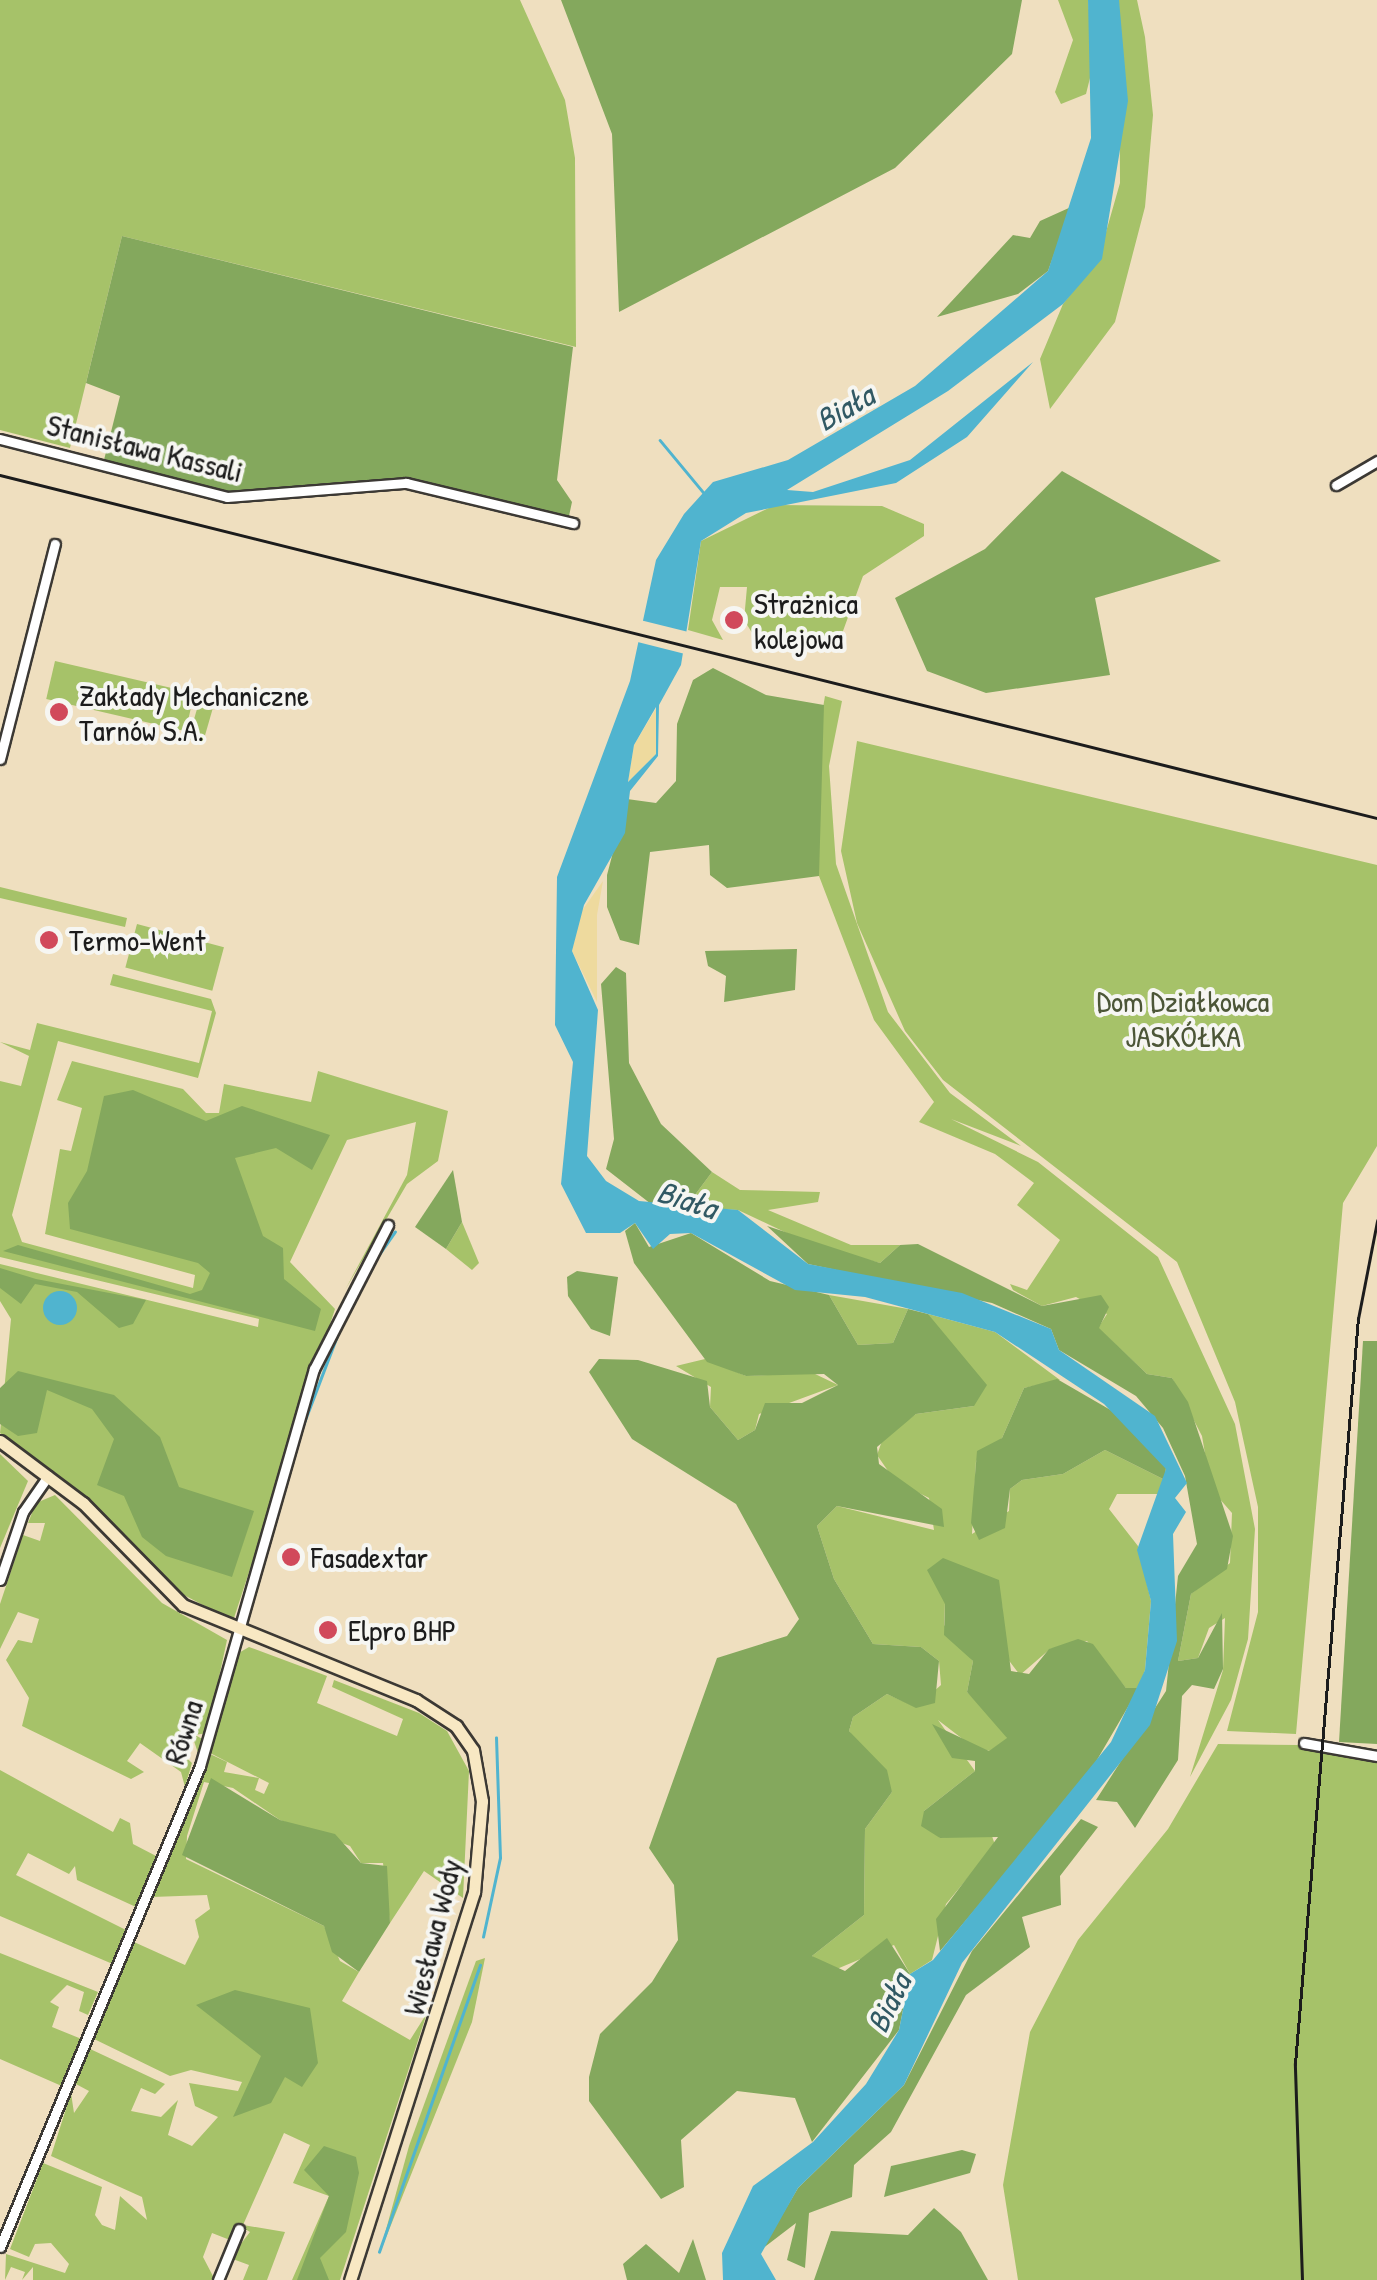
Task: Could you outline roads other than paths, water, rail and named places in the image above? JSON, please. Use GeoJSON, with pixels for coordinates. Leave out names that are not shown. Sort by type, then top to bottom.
{"type":"FeatureCollection","features":[{"type":"Feature","properties":{"kind":"street","name":"Stanisława Kassali"},"geometry":{"type":"LineString","coordinates":[[0,439],[227,496],[406,483],[573,523]]}},
{"type":"Feature","properties":{"kind":"street"},"geometry":{"type":"LineString","coordinates":[[1336,486],[1377,462]]}},
{"type":"Feature","properties":{"kind":"street"},"geometry":{"type":"LineString","coordinates":[[0,760],[2,739],[54,544]]}},
{"type":"Feature","properties":{"kind":"street","name":"Równa"},"geometry":{"type":"LineString","coordinates":[[0,2247],[200,1766],[314,1369],[388,1224]]}},
{"type":"Feature","properties":{"kind":"street","name":"Wiesława Wody"},"geometry":{"type":"LineString","coordinates":[[0,1441],[48,1476],[156,1585],[238,1632],[443,1714],[479,1768],[469,1916],[350,2280]]}},
{"type":"Feature","properties":{"kind":"street"},"geometry":{"type":"LineString","coordinates":[[0,1580],[23,1512],[48,1476]]}},
{"type":"Feature","properties":{"kind":"street"},"geometry":{"type":"LineString","coordinates":[[1304,1742],[1377,1756]]}},
{"type":"Feature","properties":{"kind":"street"},"geometry":{"type":"LineString","coordinates":[[218,2280],[239,2229]]}},
{"type":"Feature","properties":{"kind":"water"},"geometry":{"type":"Polygon","coordinates":[[[1088,0],[1119,0],[1128,101],[1102,259],[1063,304],[948,391],[787,490],[813,492],[910,460],[1033,362],[967,437],[896,483],[746,513],[701,541],[681,665],[659,705],[658,756],[630,791],[625,833],[584,905],[572,951],[598,1010],[587,1156],[606,1181],[639,1201],[738,1210],[808,1264],[962,1293],[1051,1329],[1059,1350],[1155,1416],[1187,1483],[1175,1498],[1186,1512],[1173,1534],[1177,1641],[1150,1725],[962,1963],[904,2085],[798,2188],[761,2254],[776,2280],[723,2280],[722,2253],[753,2186],[813,2142],[866,2084],[899,2030],[910,1974],[933,1960],[1111,1742],[1145,1670],[1151,1601],[1137,1550],[1166,1469],[1104,1404],[995,1332],[865,1297],[795,1290],[691,1233],[670,1234],[653,1249],[635,1223],[620,1233],[586,1233],[561,1184],[573,1062],[555,1025],[557,877],[630,681],[656,560],[684,514],[713,482],[788,460],[915,386],[1048,271],[1091,138],[1088,0]],[[656,707],[634,745],[628,782],[656,754],[656,707]]]}},
{"type":"Feature","properties":{"kind":"water"},"geometry":{"type":"Polygon","coordinates":[[[60,1291],[72,1296],[77,1308],[72,1320],[60,1325],[48,1320],[43,1308],[48,1296],[60,1291]]]}},
{"type":"Feature","properties":{"kind":"waterway"},"geometry":{"type":"LineString","coordinates":[[660,440],[704,493]]}},
{"type":"Feature","properties":{"kind":"waterway"},"geometry":{"type":"LineString","coordinates":[[373,1263],[395,1232]]}},
{"type":"Feature","properties":{"kind":"waterway"},"geometry":{"type":"LineString","coordinates":[[302,1428],[340,1328]]}},
{"type":"Feature","properties":{"kind":"waterway"},"geometry":{"type":"LineString","coordinates":[[483,1937],[500,1858],[496,1738]]}},
{"type":"Feature","properties":{"kind":"waterway"},"geometry":{"type":"LineString","coordinates":[[379,2252],[480,1965]]}},
{"type":"Feature","properties":{"kind":"railway"},"geometry":{"type":"LineString","coordinates":[[0,475],[1377,818]]}},
{"type":"Feature","properties":{"kind":"railway"},"geometry":{"type":"LineString","coordinates":[[1302,2280],[1295,2064],[1358,1319],[1377,1221]]}},
{"type":"Feature","properties":{"kind":"place","name":"Strażnica kolejowa"},"geometry":{"type":"Point","coordinates":[734,620]}},
{"type":"Feature","properties":{"kind":"place","name":"Zakłady Mechaniczne Tarnów S.A."},"geometry":{"type":"Point","coordinates":[59,712]}},
{"type":"Feature","properties":{"kind":"place","name":"Termo-Went"},"geometry":{"type":"Point","coordinates":[49,940]}},
{"type":"Feature","properties":{"kind":"place","name":"Fasadextar"},"geometry":{"type":"Point","coordinates":[291,1557]}},
{"type":"Feature","properties":{"kind":"place","name":"Elpro BHP"},"geometry":{"type":"Point","coordinates":[328,1630]}},
{"type":"Feature","properties":{"kind":"water label","name":"Biała"},"geometry":{"type":"Point","coordinates":[845,408]}},
{"type":"Feature","properties":{"kind":"water label","name":"Biała"},"geometry":{"type":"Point","coordinates":[687,1200]}},
{"type":"Feature","properties":{"kind":"water label","name":"Biała"},"geometry":{"type":"Point","coordinates":[889,2003]}},
{"type":"Feature","properties":{"kind":"park label","name":"Dom Działkowca JASKÓŁKA"},"geometry":{"type":"Point","coordinates":[1183,1018]}}]}
